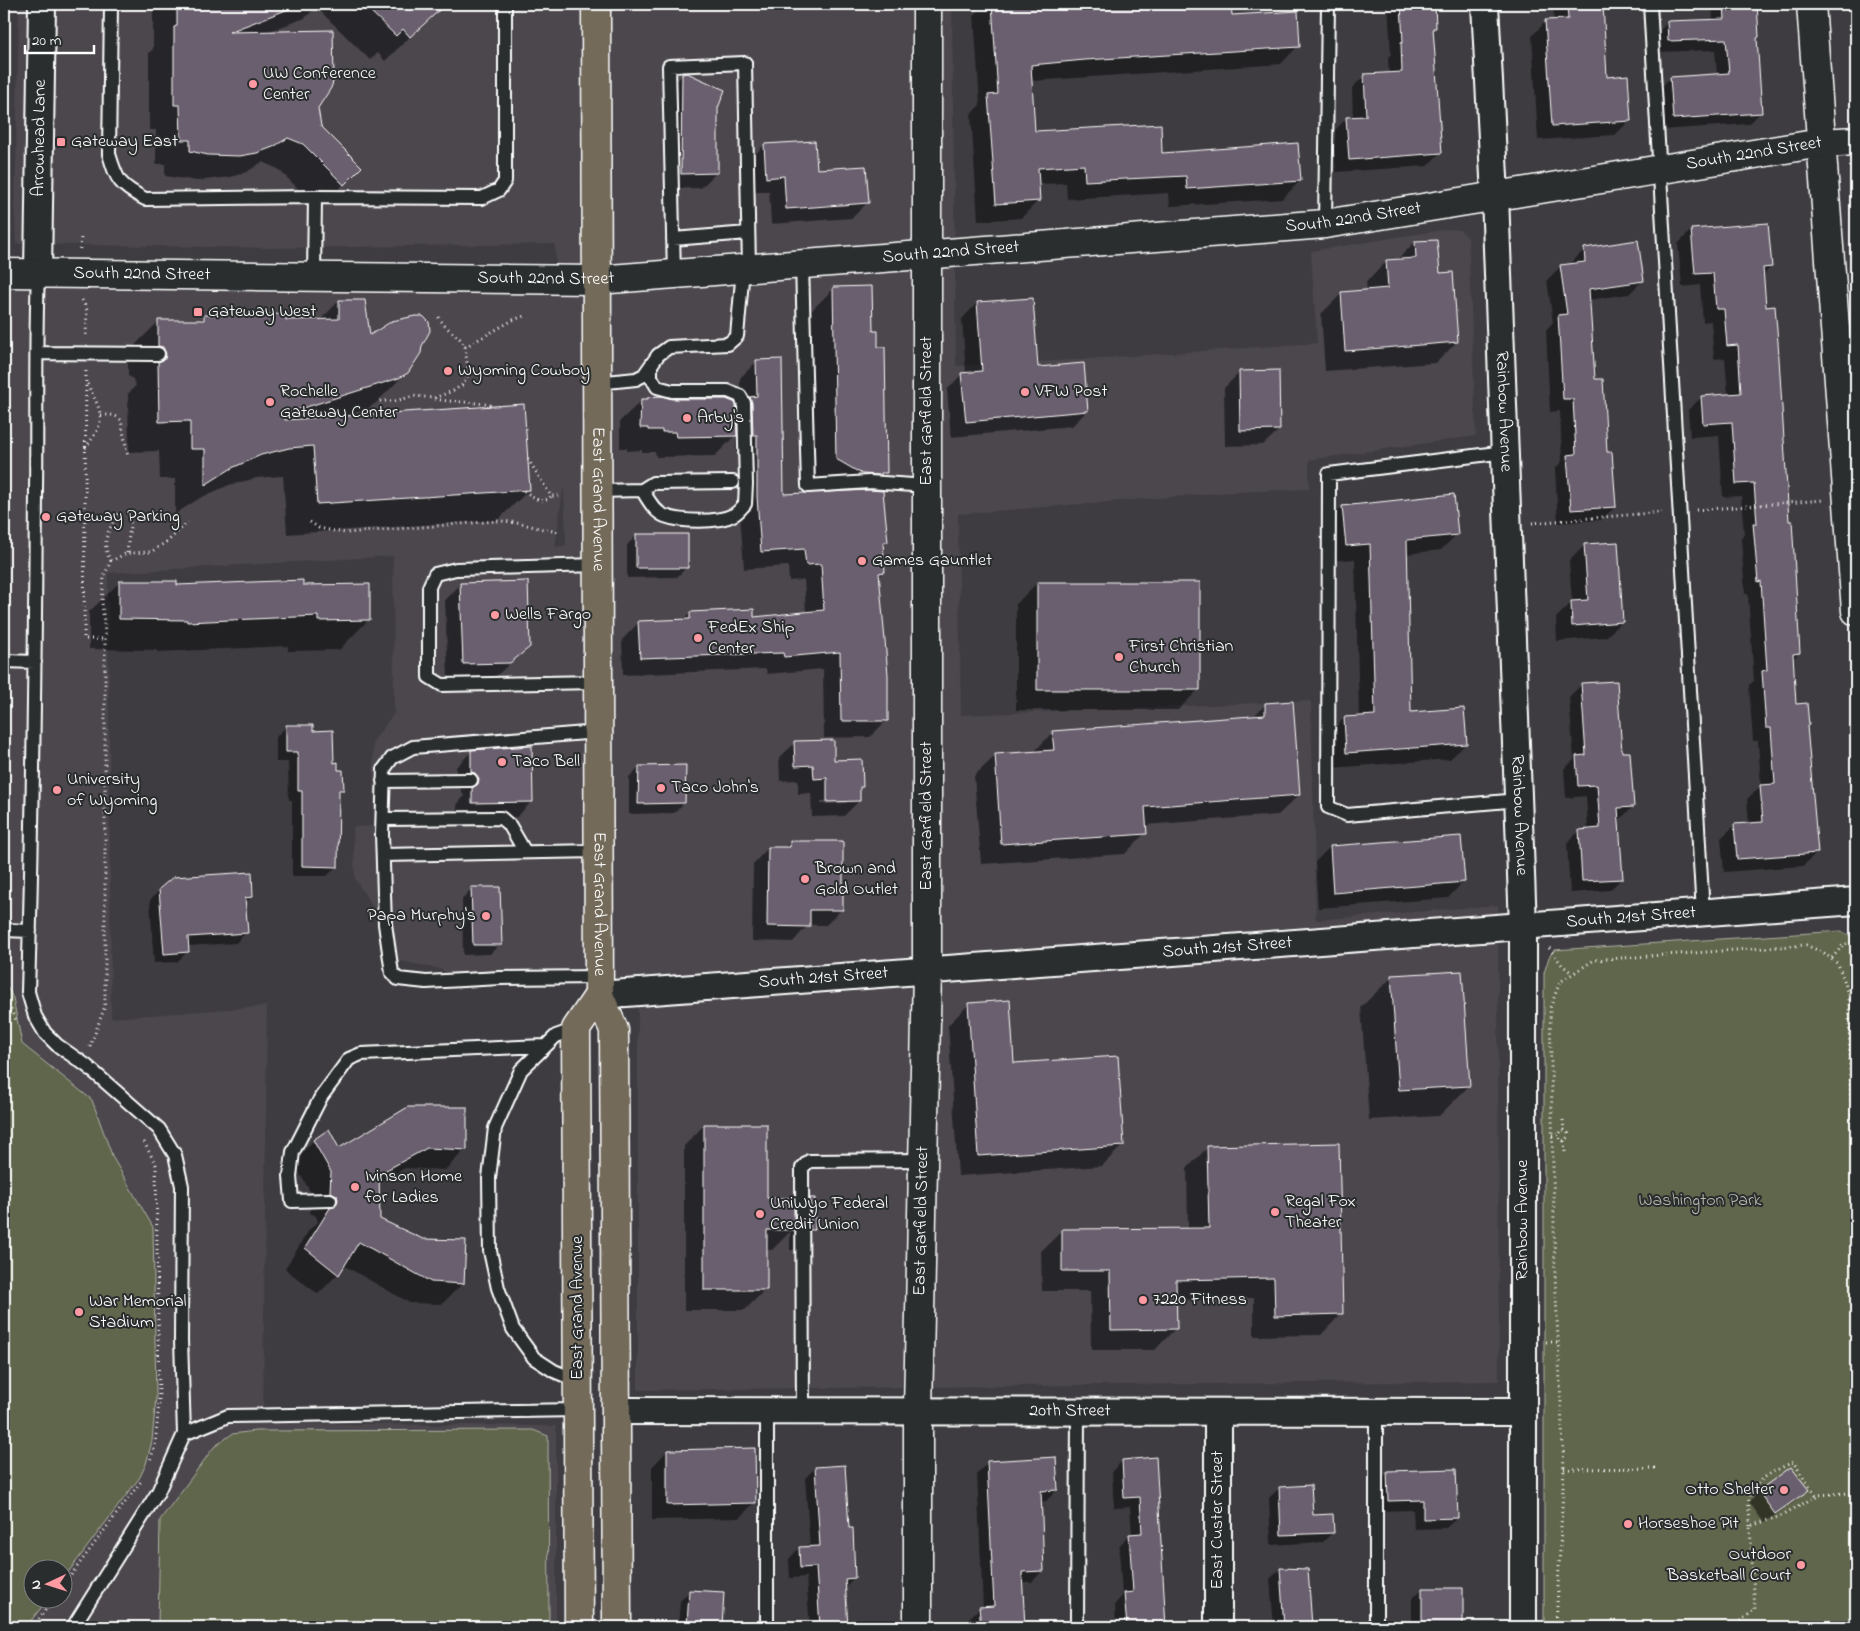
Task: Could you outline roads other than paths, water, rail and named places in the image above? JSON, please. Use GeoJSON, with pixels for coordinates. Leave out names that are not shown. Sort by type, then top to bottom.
{"type":"FeatureCollection","features":[{"type":"Feature","properties":{"kind":"main road","name":"East Grand Avenue"},"geometry":{"type":"LineString","coordinates":[[596,4],[599,986],[614,1030],[617,1627]]}},
{"type":"Feature","properties":{"kind":"main road","name":"East Grand Avenue"},"geometry":{"type":"LineString","coordinates":[[579,1627],[576,1029],[599,986]]}},
{"type":"Feature","properties":{"kind":"street","name":"Arrowhead Lane"},"geometry":{"type":"LineString","coordinates":[[38,273],[42,4]]}},
{"type":"Feature","properties":{"kind":"street","name":"East Garfield Street"},"geometry":{"type":"LineString","coordinates":[[918,1627],[918,1411],[927,971],[927,4]]}},
{"type":"Feature","properties":{"kind":"street","name":"Rainbow Avenue"},"geometry":{"type":"LineString","coordinates":[[1485,4],[1495,196],[1523,926],[1523,1627]]}},
{"type":"Feature","properties":{"kind":"street"},"geometry":{"type":"LineString","coordinates":[[1811,4],[1821,143],[1847,352],[1856,605]]}},
{"type":"Feature","properties":{"kind":"street","name":"South 22nd Street"},"geometry":{"type":"LineString","coordinates":[[4,273],[597,280],[1325,224],[1821,143],[1856,141]]}},
{"type":"Feature","properties":{"kind":"street","name":"South 21st Street"},"geometry":{"type":"LineString","coordinates":[[599,986],[927,971],[1856,901]]}},
{"type":"Feature","properties":{"kind":"street","name":"20th Street"},"geometry":{"type":"LineString","coordinates":[[616,1411],[1523,1412]]}},
{"type":"Feature","properties":{"kind":"street","name":"East Custer Street"},"geometry":{"type":"LineString","coordinates":[[1218,1412],[1218,1627]]}},
{"type":"Feature","properties":{"kind":"lane"},"geometry":{"type":"LineString","coordinates":[[112,4],[109,154],[116,176],[126,189],[145,198],[482,198],[499,190],[505,180],[504,4]]}},
{"type":"Feature","properties":{"kind":"lane"},"geometry":{"type":"LineString","coordinates":[[1325,224],[1328,4]]}},
{"type":"Feature","properties":{"kind":"lane"},"geometry":{"type":"LineString","coordinates":[[1650,4],[1702,913]]}},
{"type":"Feature","properties":{"kind":"lane"},"geometry":{"type":"LineString","coordinates":[[597,383],[636,379],[644,375],[658,355],[669,347],[728,344],[737,336],[746,269],[748,233],[745,63],[669,66],[674,274]]}},
{"type":"Feature","properties":{"kind":"lane"},"geometry":{"type":"LineString","coordinates":[[314,277],[315,197]]}},
{"type":"Feature","properties":{"kind":"lane"},"geometry":{"type":"LineString","coordinates":[[673,239],[748,233]]}},
{"type":"Feature","properties":{"kind":"lane"},"geometry":{"type":"LineString","coordinates":[[802,264],[808,486],[869,482],[927,486]]}},
{"type":"Feature","properties":{"kind":"lane"},"geometry":{"type":"LineString","coordinates":[[38,273],[35,662],[28,992],[35,1016],[45,1034],[87,1066],[159,1129],[175,1155],[182,1186],[181,1340],[184,1434],[158,1492],[73,1627]]}},
{"type":"Feature","properties":{"kind":"lane"},"geometry":{"type":"LineString","coordinates":[[37,354],[158,354]]}},
{"type":"Feature","properties":{"kind":"lane"},"geometry":{"type":"LineString","coordinates":[[642,490],[653,507],[664,516],[686,520],[721,520],[735,514],[745,504],[744,402],[740,396],[728,391],[672,390],[657,387],[651,377],[651,367]]}},
{"type":"Feature","properties":{"kind":"lane"},"geometry":{"type":"LineString","coordinates":[[1505,452],[1329,474],[1328,807],[1346,815],[1519,800]]}},
{"type":"Feature","properties":{"kind":"lane"},"geometry":{"type":"LineString","coordinates":[[597,491],[642,490],[653,483],[733,482]]}},
{"type":"Feature","properties":{"kind":"lane"},"geometry":{"type":"LineString","coordinates":[[597,565],[456,569],[436,574],[429,587],[428,677],[442,685],[598,682]]}},
{"type":"Feature","properties":{"kind":"lane"},"geometry":{"type":"LineString","coordinates":[[4,661],[35,662]]}},
{"type":"Feature","properties":{"kind":"lane"},"geometry":{"type":"LineString","coordinates":[[598,732],[413,747],[392,758],[384,769],[382,819],[387,938],[392,973],[398,979],[426,982],[500,978],[599,986]]}},
{"type":"Feature","properties":{"kind":"lane"},"geometry":{"type":"LineString","coordinates":[[383,782],[471,780]]}},
{"type":"Feature","properties":{"kind":"lane"},"geometry":{"type":"LineString","coordinates":[[382,819],[501,818],[510,826],[525,852]]}},
{"type":"Feature","properties":{"kind":"lane"},"geometry":{"type":"LineString","coordinates":[[383,855],[599,851]]}},
{"type":"Feature","properties":{"kind":"lane"},"geometry":{"type":"LineString","coordinates":[[4,930],[30,931]]}},
{"type":"Feature","properties":{"kind":"lane"},"geometry":{"type":"LineString","coordinates":[[576,1029],[556,1036],[521,1070],[495,1128],[489,1178],[490,1252],[498,1288],[513,1329],[534,1358],[554,1371],[578,1381]]}},
{"type":"Feature","properties":{"kind":"lane"},"geometry":{"type":"LineString","coordinates":[[330,1200],[292,1201],[290,1176],[293,1152],[322,1097],[349,1059],[361,1054],[544,1046]]}},
{"type":"Feature","properties":{"kind":"lane"},"geometry":{"type":"LineString","coordinates":[[803,1411],[802,1168],[809,1162],[924,1160]]}},
{"type":"Feature","properties":{"kind":"lane"},"geometry":{"type":"LineString","coordinates":[[184,1434],[228,1416],[578,1410]]}},
{"type":"Feature","properties":{"kind":"lane"},"geometry":{"type":"LineString","coordinates":[[767,1411],[767,1627]]}},
{"type":"Feature","properties":{"kind":"lane"},"geometry":{"type":"LineString","coordinates":[[1077,1627],[1078,1412]]}},
{"type":"Feature","properties":{"kind":"lane"},"geometry":{"type":"LineString","coordinates":[[1376,1412],[1376,1627]]}},
{"type":"Feature","properties":{"kind":"place","name":"UW Conference Center"},"geometry":{"type":"Point","coordinates":[253,84]}},
{"type":"Feature","properties":{"kind":"place","name":"Gateway East"},"geometry":{"type":"Point","coordinates":[61,142]}},
{"type":"Feature","properties":{"kind":"place","name":"Gateway West"},"geometry":{"type":"Point","coordinates":[198,312]}},
{"type":"Feature","properties":{"kind":"place","name":"Wyoming Cowboy"},"geometry":{"type":"Point","coordinates":[448,371]}},
{"type":"Feature","properties":{"kind":"place","name":"VFW Post"},"geometry":{"type":"Point","coordinates":[1025,392]}},
{"type":"Feature","properties":{"kind":"place","name":"Rochelle Gateway Center"},"geometry":{"type":"Point","coordinates":[270,402]}},
{"type":"Feature","properties":{"kind":"place","name":"Arby's"},"geometry":{"type":"Point","coordinates":[687,418]}},
{"type":"Feature","properties":{"kind":"place","name":"Gateway Parking"},"geometry":{"type":"Point","coordinates":[46,517]}},
{"type":"Feature","properties":{"kind":"place","name":"Games Gauntlet"},"geometry":{"type":"Point","coordinates":[862,561]}},
{"type":"Feature","properties":{"kind":"place","name":"Wells Fargo"},"geometry":{"type":"Point","coordinates":[495,615]}},
{"type":"Feature","properties":{"kind":"place","name":"FedEx Ship Center"},"geometry":{"type":"Point","coordinates":[698,638]}},
{"type":"Feature","properties":{"kind":"place","name":"First Christian Church"},"geometry":{"type":"Point","coordinates":[1119,657]}},
{"type":"Feature","properties":{"kind":"place","name":"Taco Bell"},"geometry":{"type":"Point","coordinates":[502,762]}},
{"type":"Feature","properties":{"kind":"place","name":"Taco John's"},"geometry":{"type":"Point","coordinates":[661,788]}},
{"type":"Feature","properties":{"kind":"place","name":"University of Wyoming"},"geometry":{"type":"Point","coordinates":[57,790]}},
{"type":"Feature","properties":{"kind":"place","name":"Brown and Gold Outlet"},"geometry":{"type":"Point","coordinates":[805,879]}},
{"type":"Feature","properties":{"kind":"place","name":"Papa Murphy's"},"geometry":{"type":"Point","coordinates":[486,916]}},
{"type":"Feature","properties":{"kind":"place","name":"Ivinson Home for Ladies"},"geometry":{"type":"Point","coordinates":[355,1187]}},
{"type":"Feature","properties":{"kind":"place","name":"Regal Fox Theater"},"geometry":{"type":"Point","coordinates":[1275,1212]}},
{"type":"Feature","properties":{"kind":"place","name":"UniWyo Federal Credit Union"},"geometry":{"type":"Point","coordinates":[760,1214]}},
{"type":"Feature","properties":{"kind":"place","name":"7220 Fitness"},"geometry":{"type":"Point","coordinates":[1143,1300]}},
{"type":"Feature","properties":{"kind":"place","name":"War Memorial Stadium"},"geometry":{"type":"Point","coordinates":[79,1312]}},
{"type":"Feature","properties":{"kind":"place","name":"Otto Shelter"},"geometry":{"type":"Point","coordinates":[1784,1490]}},
{"type":"Feature","properties":{"kind":"place","name":"Horseshoe Pit"},"geometry":{"type":"Point","coordinates":[1628,1524]}},
{"type":"Feature","properties":{"kind":"place","name":"Outdoor Basketball Court"},"geometry":{"type":"Point","coordinates":[1801,1565]}},
{"type":"Feature","properties":{"kind":"park label","name":"Washington Park"},"geometry":{"type":"Point","coordinates":[1700,1201]}}]}
